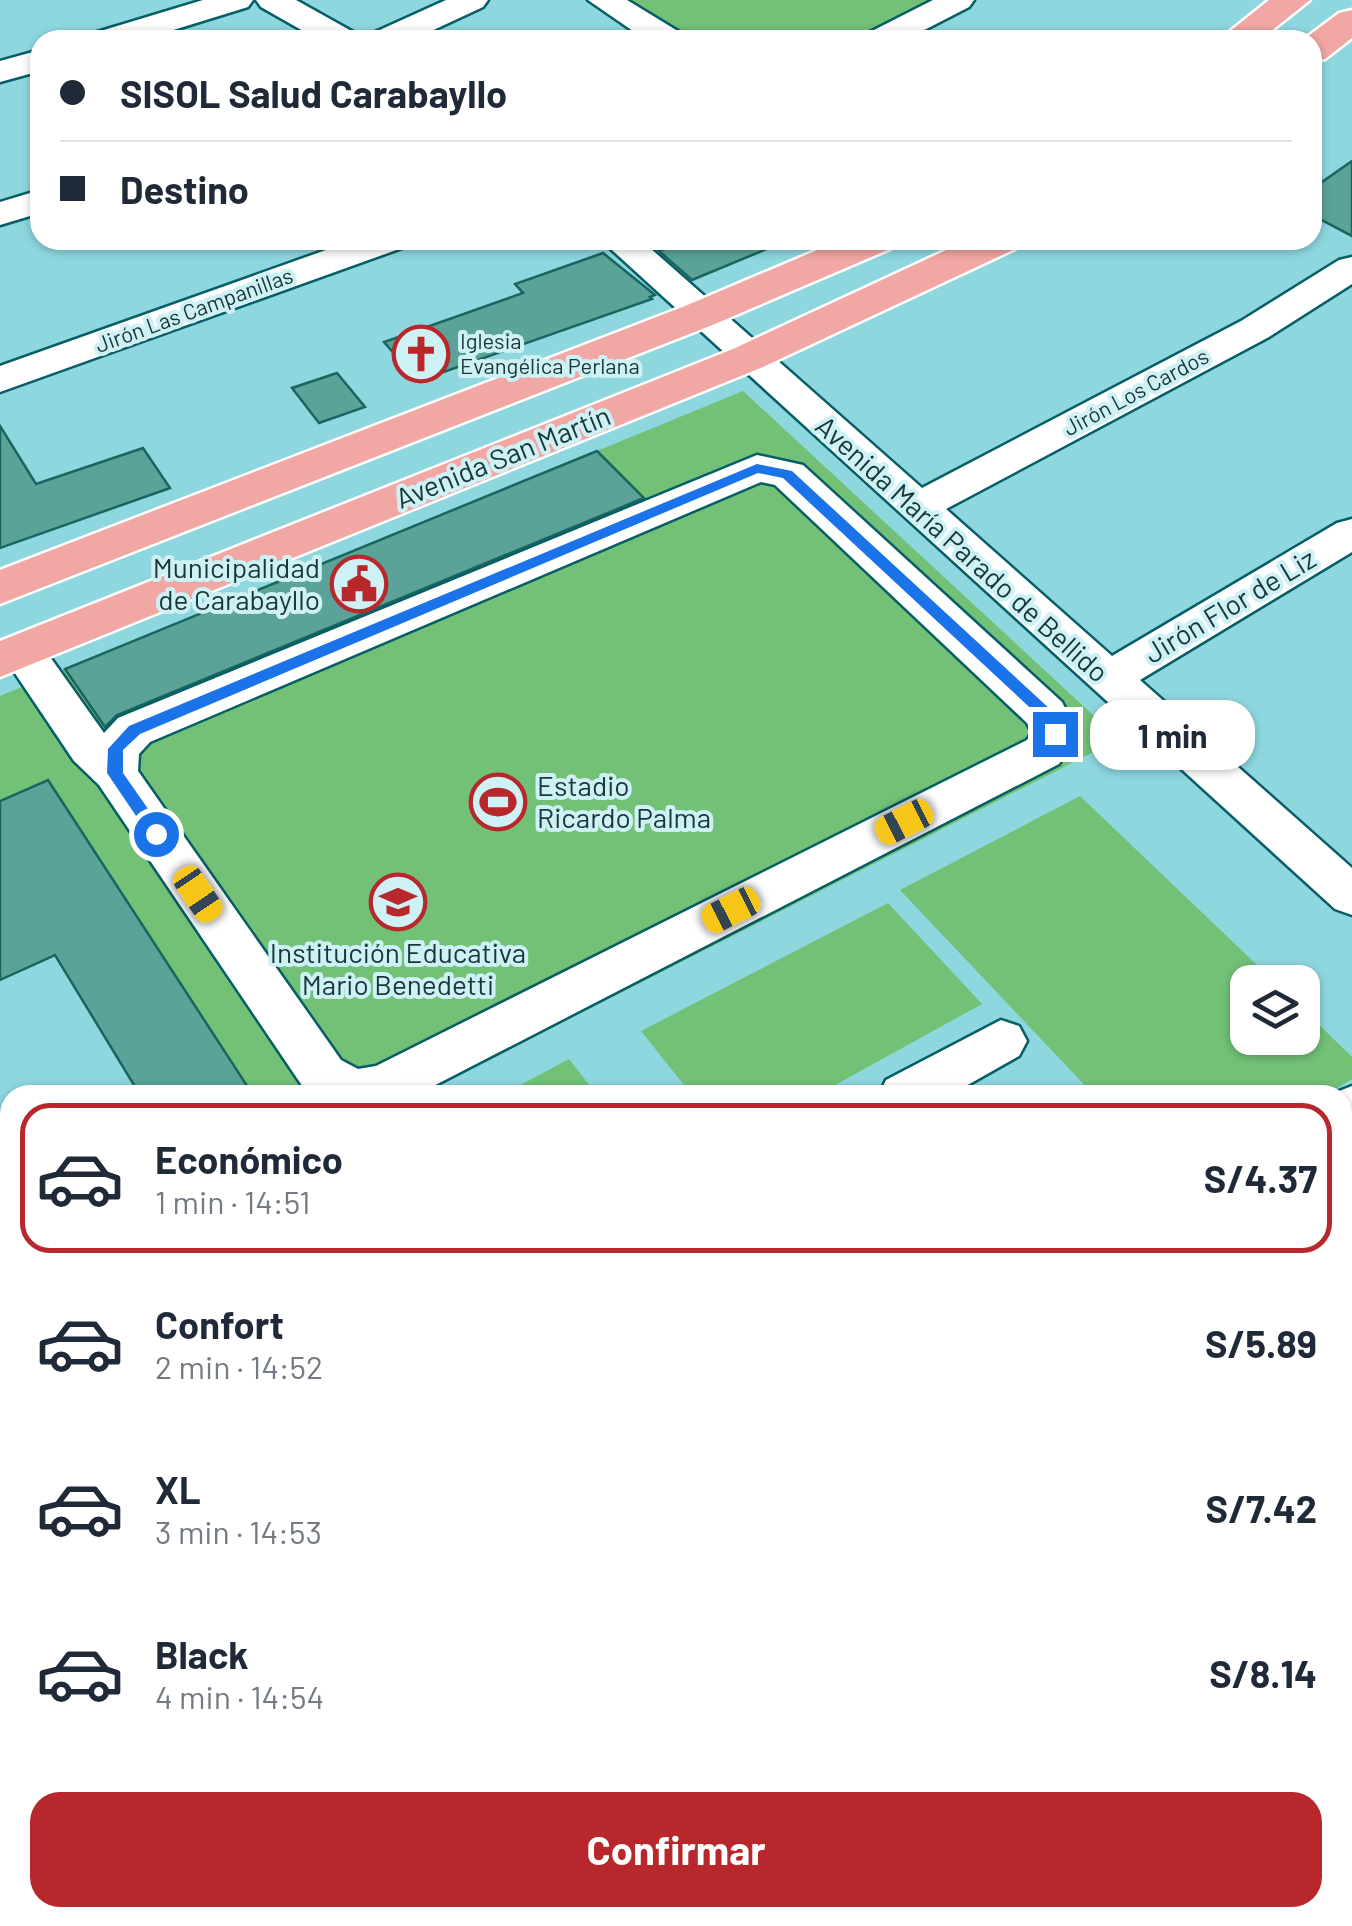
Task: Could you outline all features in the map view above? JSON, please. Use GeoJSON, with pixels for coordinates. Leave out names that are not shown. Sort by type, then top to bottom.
{"type":"FeatureCollection","features":[{"type":"Feature","properties":{"kind":"main road"},"geometry":{"type":"LineString","coordinates":[[1251,30],[1292,0]]}},
{"type":"Feature","properties":{"kind":"main road"},"geometry":{"type":"LineString","coordinates":[[1322,44],[1352,21]]}},
{"type":"Feature","properties":{"kind":"main road"},"geometry":{"type":"LineString","coordinates":[[0,588],[700,315],[853,250]]}},
{"type":"Feature","properties":{"kind":"main road","name":"Avenida San Martín"},"geometry":{"type":"LineString","coordinates":[[11,656],[748,358],[980,250]]}},
{"type":"Feature","properties":{"kind":"street"},"geometry":{"type":"LineString","coordinates":[[139,30],[237,0]]}},
{"type":"Feature","properties":{"kind":"street"},"geometry":{"type":"LineString","coordinates":[[272,0],[326,30]]}},
{"type":"Feature","properties":{"kind":"street"},"geometry":{"type":"LineString","coordinates":[[408,30],[472,0]]}},
{"type":"Feature","properties":{"kind":"street"},"geometry":{"type":"LineString","coordinates":[[604,0],[653,30]]}},
{"type":"Feature","properties":{"kind":"street"},"geometry":{"type":"LineString","coordinates":[[900,30],[958,0]]}},
{"type":"Feature","properties":{"kind":"street"},"geometry":{"type":"LineString","coordinates":[[0,72],[30,63]]}},
{"type":"Feature","properties":{"kind":"street"},"geometry":{"type":"LineString","coordinates":[[0,214],[30,204]]}},
{"type":"Feature","properties":{"kind":"street","name":"Jirón Las Campanillas"},"geometry":{"type":"LineString","coordinates":[[0,380],[361,250]]}},
{"type":"Feature","properties":{"kind":"street","name":"Avenida María Parado de Bellido"},"geometry":{"type":"LineString","coordinates":[[630,250],[1108,679],[1346,881]]}},
{"type":"Feature","properties":{"kind":"street","name":"Jirón Los Cardos"},"geometry":{"type":"LineString","coordinates":[[916,508],[1255,329],[1352,268]]}},
{"type":"Feature","properties":{"kind":"street"},"geometry":{"type":"LineString","coordinates":[[115,773],[116,749],[134,730],[745,470],[768,468],[788,474],[1046,714],[1055,734],[1042,752],[387,1085]]}},
{"type":"Feature","properties":{"kind":"street","name":"Jirón Flor de Liz"},"geometry":{"type":"LineString","coordinates":[[1108,679],[1352,532]]}},
{"type":"Feature","properties":{"kind":"street"},"geometry":{"type":"LineString","coordinates":[[11,656],[115,773],[322,1075],[341,1085]]}},
{"type":"Feature","properties":{"kind":"street"},"geometry":{"type":"LineString","coordinates":[[924,1085],[1001,1041]]}},
{"type":"Feature","properties":{"kind":"green space"},"geometry":{"type":"Polygon","coordinates":[[[627,0],[934,0],[874,30],[676,30],[627,0]]]}},
{"type":"Feature","properties":{"kind":"green space","name":"Estadio Ricardo Palma"},"geometry":{"type":"Polygon","coordinates":[[[743,391],[1119,739],[440,1085],[134,1085],[0,864],[0,696],[743,391]]]}},
{"type":"Feature","properties":{"kind":"green space"},"geometry":{"type":"Polygon","coordinates":[[[1080,796],[1257,965],[1230,965],[1230,1055],[1320,1055],[1320,1026],[1352,1057],[1352,1079],[1342,1085],[1085,1085],[900,890],[1080,796]]]}},
{"type":"Feature","properties":{"kind":"green space"},"geometry":{"type":"Polygon","coordinates":[[[888,903],[982,1004],[835,1085],[684,1085],[641,1031],[888,903]]]}},
{"type":"Feature","properties":{"kind":"green space"},"geometry":{"type":"Polygon","coordinates":[[[569,1059],[589,1085],[521,1085],[569,1059]]]}},
{"type":"Feature","properties":{"kind":"building"},"geometry":{"type":"Polygon","coordinates":[[[1352,161],[1352,236],[1322,220],[1322,182],[1352,161]]]}},
{"type":"Feature","properties":{"kind":"building"},"geometry":{"type":"Polygon","coordinates":[[[662,250],[764,250],[692,280],[662,250]]]}},
{"type":"Feature","properties":{"kind":"building"},"geometry":{"type":"Polygon","coordinates":[[[603,253],[655,295],[652,299],[418,381],[384,342],[523,293],[515,284],[603,253]]]}},
{"type":"Feature","properties":{"kind":"building"},"geometry":{"type":"Polygon","coordinates":[[[337,373],[365,407],[319,423],[292,388],[337,373]]]}},
{"type":"Feature","properties":{"kind":"building"},"geometry":{"type":"Polygon","coordinates":[[[0,426],[36,484],[143,448],[170,488],[0,548],[0,426]]]}},
{"type":"Feature","properties":{"kind":"building","name":"Municipalidad de Carabayllo"},"geometry":{"type":"Polygon","coordinates":[[[597,451],[644,498],[117,715],[105,727],[65,669],[597,451]]]}},
{"type":"Feature","properties":{"kind":"building"},"geometry":{"type":"Polygon","coordinates":[[[48,780],[246,1085],[134,1085],[55,955],[0,980],[0,801],[48,780]]]}},
{"type":"Feature","properties":{"kind":"place","name":"Iglesia Evangélica Perlana"},"geometry":{"type":"Point","coordinates":[421,354]}},
{"type":"Feature","properties":{"kind":"place","name":"Municipalidad de Carabayllo"},"geometry":{"type":"Point","coordinates":[359,584]}},
{"type":"Feature","properties":{"kind":"place","name":"Estadio Ricardo Palma"},"geometry":{"type":"Point","coordinates":[498,802]}},
{"type":"Feature","properties":{"kind":"place","name":"Institución Educativa Mario Benedetti"},"geometry":{"type":"Point","coordinates":[398,902]}},
{"type":"Feature","properties":{"kind":"route"},"geometry":{"type":"LineString","coordinates":[[156,834],[115,773],[116,749],[134,730],[757,468],[788,474],[1046,714],[1054,724],[1055,734]]}}]}
